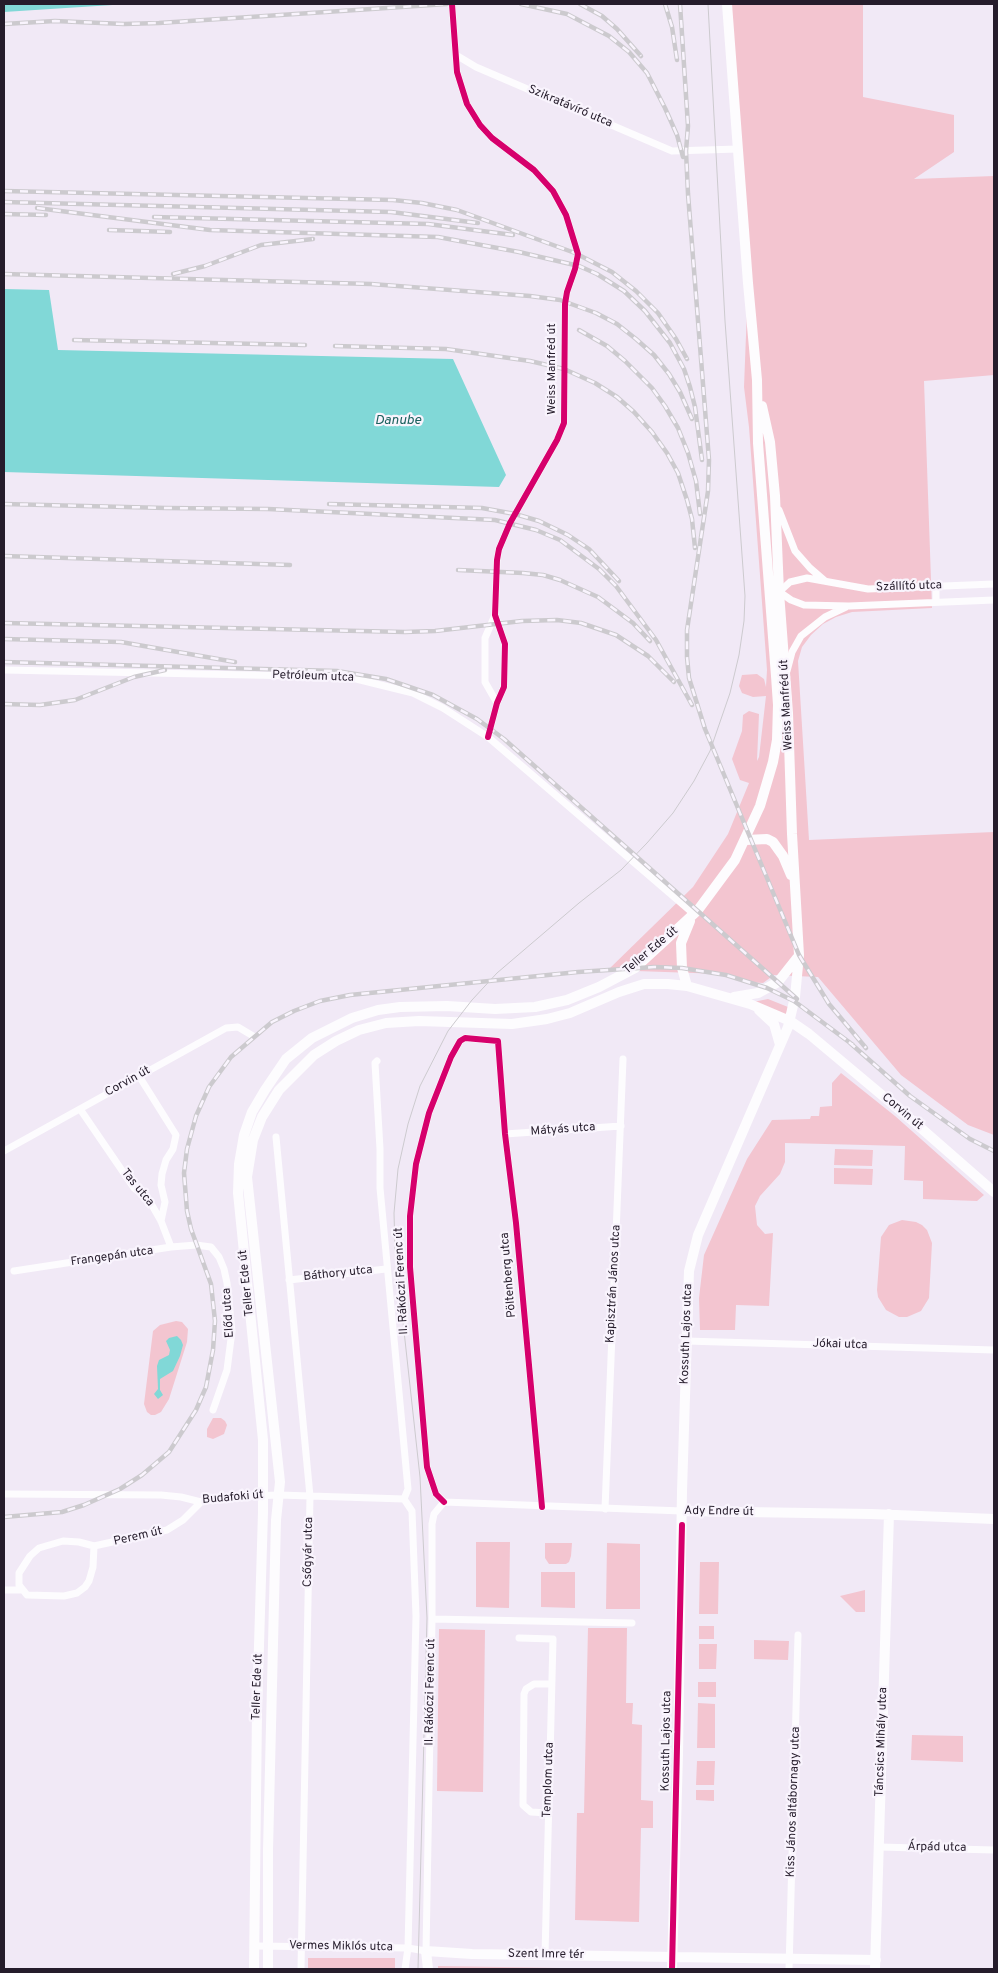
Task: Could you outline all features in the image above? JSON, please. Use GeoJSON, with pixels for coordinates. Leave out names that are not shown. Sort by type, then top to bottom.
{"type":"FeatureCollection","features":[{"type":"Feature","properties":{"kind":"main road","name":"Weiss Manfréd út"},"geometry":{"type":"LineString","coordinates":[[694,914],[725,874],[746,840],[766,791],[776,740],[778,706],[758,443],[757,380],[727,4]]}},
{"type":"Feature","properties":{"kind":"main road","name":"Weiss Manfréd út"},"geometry":{"type":"LineString","coordinates":[[757,380],[770,442],[786,674],[794,882],[799,955],[794,1001]]}},
{"type":"Feature","properties":{"kind":"main road","name":"Weiss Manfréd út"},"geometry":{"type":"LineString","coordinates":[[746,840],[766,839],[773,842],[783,856],[794,882]]}},
{"type":"Feature","properties":{"kind":"main road"},"geometry":{"type":"LineString","coordinates":[[694,914],[684,931],[681,943],[682,968],[687,986],[750,1004],[774,1024],[780,1046],[791,1036],[809,1034],[799,1019],[794,1001]]}},
{"type":"Feature","properties":{"kind":"main road","name":"Teller Ede út"},"geometry":{"type":"LineString","coordinates":[[254,1969],[263,1440],[238,1194],[238,1164],[244,1135],[252,1112],[286,1059],[312,1038],[352,1018],[378,1010],[419,1006],[503,1009],[535,1007],[567,1000],[599,987],[635,968],[694,914]]}},
{"type":"Feature","properties":{"kind":"main road"},"geometry":{"type":"LineString","coordinates":[[731,998],[758,993],[778,982],[799,955]]}},
{"type":"Feature","properties":{"kind":"main road","name":"Teller Ede út"},"geometry":{"type":"LineString","coordinates":[[268,1969],[268,1850],[279,1462],[248,1192],[249,1159],[262,1117],[279,1090],[314,1055],[336,1041],[359,1030],[386,1022],[521,1023],[570,1013],[619,992],[644,984],[687,986]]}},
{"type":"Feature","properties":{"kind":"main road","name":"Kossuth Lajos utca"},"geometry":{"type":"LineString","coordinates":[[672,1957],[687,1290],[692,1252],[704,1220],[780,1046],[790,1021],[794,1001]]}},
{"type":"Feature","properties":{"kind":"main road","name":"Corvin út"},"geometry":{"type":"LineString","coordinates":[[750,1004],[790,1021],[809,1034],[994,1192]]}},
{"type":"Feature","properties":{"kind":"main road","name":"Ady Endre út"},"geometry":{"type":"LineString","coordinates":[[682,1511],[889,1514],[994,1520]]}},
{"type":"Feature","properties":{"kind":"main road","name":"Táncsics Mihály utca"},"geometry":{"type":"LineString","coordinates":[[876,1964],[889,1514]]}},
{"type":"Feature","properties":{"kind":"main road"},"geometry":{"type":"LineString","coordinates":[[426,1951],[428,1969]]}},
{"type":"Feature","properties":{"kind":"main road","name":"Szent Imre tér"},"geometry":{"type":"LineString","coordinates":[[426,1951],[472,1954],[672,1957]]}},
{"type":"Feature","properties":{"kind":"main road"},"geometry":{"type":"LineString","coordinates":[[672,1969],[672,1957],[790,1964],[876,1964]]}},
{"type":"Feature","properties":{"kind":"street"},"geometry":{"type":"LineString","coordinates":[[452,4],[456,55]]}},
{"type":"Feature","properties":{"kind":"street","name":"Szikratávíró utca"},"geometry":{"type":"LineString","coordinates":[[456,55],[476,67],[672,150],[738,149]]}},
{"type":"Feature","properties":{"kind":"street","name":"Weiss Manfréd út"},"geometry":{"type":"LineString","coordinates":[[456,55],[459,80],[467,104],[475,118],[492,138],[534,170],[553,191],[566,215],[578,252],[576,269],[567,292],[565,304],[564,423],[557,440],[510,523],[497,560],[496,615],[505,644],[504,687],[497,703],[488,738]]}},
{"type":"Feature","properties":{"kind":"street","name":"Szállító utca"},"geometry":{"type":"LineString","coordinates":[[775,496],[781,519],[795,551],[810,568],[826,581]]}},
{"type":"Feature","properties":{"kind":"street"},"geometry":{"type":"LineString","coordinates":[[767,571],[779,592],[770,608]]}},
{"type":"Feature","properties":{"kind":"street","name":"Szállító utca"},"geometry":{"type":"LineString","coordinates":[[994,584],[868,589],[842,586],[807,578],[790,582],[779,592],[804,606],[994,600]]}},
{"type":"Feature","properties":{"kind":"street"},"geometry":{"type":"LineString","coordinates":[[936,587],[936,602]]}},
{"type":"Feature","properties":{"kind":"street","name":"Szállító utca"},"geometry":{"type":"LineString","coordinates":[[786,674],[792,652],[801,636],[825,617],[849,606]]}},
{"type":"Feature","properties":{"kind":"street","name":"Weiss Manfréd út"},"geometry":{"type":"LineString","coordinates":[[496,615],[485,638],[485,682],[497,703]]}},
{"type":"Feature","properties":{"kind":"street","name":"Petróleum utca"},"geometry":{"type":"LineString","coordinates":[[4,670],[348,677],[413,693],[443,708],[488,738],[694,914]]}},
{"type":"Feature","properties":{"kind":"street","name":"Corvin út"},"geometry":{"type":"LineString","coordinates":[[4,1151],[226,1028],[238,1027],[253,1036]]}},
{"type":"Feature","properties":{"kind":"street","name":"II. Rákóczi Ferenc út"},"geometry":{"type":"LineString","coordinates":[[426,1951],[432,1524],[434,1514],[444,1502],[436,1494],[427,1467],[410,1268],[409,1243],[412,1188],[429,1113],[440,1082],[460,1041],[465,1038],[498,1042]]}},
{"type":"Feature","properties":{"kind":"street","name":"Pöltenberg utca"},"geometry":{"type":"LineString","coordinates":[[498,1042],[505,1134],[517,1233],[542,1507]]}},
{"type":"Feature","properties":{"kind":"street","name":"Kapisztrán János utca"},"geometry":{"type":"LineString","coordinates":[[605,1509],[623,1059]]}},
{"type":"Feature","properties":{"kind":"street","name":"II. Rákóczi Ferenc út"},"geometry":{"type":"LineString","coordinates":[[377,1062],[375,1063],[380,1149],[380,1188],[386,1269],[408,1489],[404,1499],[412,1511],[416,1616],[408,1948]]}},
{"type":"Feature","properties":{"kind":"street"},"geometry":{"type":"LineString","coordinates":[[139,1076],[176,1135],[173,1150],[166,1160],[162,1174],[161,1185],[165,1202],[161,1221]]}},
{"type":"Feature","properties":{"kind":"street","name":"Tas utca"},"geometry":{"type":"LineString","coordinates":[[80,1109],[134,1188],[149,1200],[161,1221],[170,1247]]}},
{"type":"Feature","properties":{"kind":"street","name":"Mátyás utca"},"geometry":{"type":"LineString","coordinates":[[505,1134],[621,1126]]}},
{"type":"Feature","properties":{"kind":"street","name":"Csőgyár utca"},"geometry":{"type":"LineString","coordinates":[[276,1137],[310,1496],[301,1969]]}},
{"type":"Feature","properties":{"kind":"street","name":"Frangepán utca"},"geometry":{"type":"LineString","coordinates":[[14,1271],[154,1251],[170,1247],[196,1245],[211,1247]]}},
{"type":"Feature","properties":{"kind":"street","name":"Előd utca"},"geometry":{"type":"LineString","coordinates":[[211,1247],[219,1257],[224,1269],[232,1331],[227,1370],[213,1410]]}},
{"type":"Feature","properties":{"kind":"street","name":"Báthory utca"},"geometry":{"type":"LineString","coordinates":[[289,1280],[386,1269]]}},
{"type":"Feature","properties":{"kind":"street","name":"Jókai utca"},"geometry":{"type":"LineString","coordinates":[[686,1341],[994,1350]]}},
{"type":"Feature","properties":{"kind":"street","name":"Budafoki út"},"geometry":{"type":"LineString","coordinates":[[4,1494],[161,1495],[180,1496],[201,1502],[223,1496],[263,1495],[404,1499]]}},
{"type":"Feature","properties":{"kind":"street","name":"Perem út"},"geometry":{"type":"LineString","coordinates":[[22,1590],[18,1581],[19,1573],[30,1556],[39,1548],[63,1541],[79,1542],[94,1546],[167,1530],[183,1520],[201,1502]]}},
{"type":"Feature","properties":{"kind":"street","name":"Ady Endre út"},"geometry":{"type":"LineString","coordinates":[[444,1502],[682,1511]]}},
{"type":"Feature","properties":{"kind":"street"},"geometry":{"type":"LineString","coordinates":[[4,1590],[22,1590],[27,1594],[48,1596],[64,1596],[77,1592],[85,1587],[89,1581],[93,1567],[94,1546]]}},
{"type":"Feature","properties":{"kind":"street"},"geometry":{"type":"LineString","coordinates":[[432,1619],[632,1623]]}},
{"type":"Feature","properties":{"kind":"street","name":"Kiss János altábornagy utca"},"geometry":{"type":"LineString","coordinates":[[790,1964],[798,1635]]}},
{"type":"Feature","properties":{"kind":"street","name":"Templom utca"},"geometry":{"type":"LineString","coordinates":[[519,1638],[553,1639],[545,1955]]}},
{"type":"Feature","properties":{"kind":"street"},"geometry":{"type":"LineString","coordinates":[[548,1813],[531,1812],[523,1805],[524,1694],[526,1689],[534,1684],[552,1684]]}},
{"type":"Feature","properties":{"kind":"street","name":"Árpád utca"},"geometry":{"type":"LineString","coordinates":[[879,1847],[994,1850]]}},
{"type":"Feature","properties":{"kind":"street","name":"Vermes Miklós utca"},"geometry":{"type":"LineString","coordinates":[[255,1946],[408,1948],[426,1951]]}},
{"type":"Feature","properties":{"kind":"street"},"geometry":{"type":"LineString","coordinates":[[405,1969],[408,1948]]}},
{"type":"Feature","properties":{"kind":"shaded area"},"geometry":{"type":"Polygon","coordinates":[[[727,4],[863,4],[863,97],[954,115],[954,152],[914,179],[994,176],[994,375],[924,381],[932,608],[852,612],[836,617],[823,624],[811,635],[802,647],[798,661],[809,840],[994,832],[994,1135],[968,1125],[901,1075],[818,977],[774,975],[763,983],[749,982],[722,974],[608,970],[693,887],[728,834],[749,783],[740,780],[732,759],[742,731],[743,715],[749,711],[759,714],[757,761],[759,757],[766,696],[753,697],[742,693],[739,686],[742,675],[757,674],[764,679],[766,687],[767,670],[749,427],[744,387],[748,283],[727,4]]]}},
{"type":"Feature","properties":{"kind":"shaded area"},"geometry":{"type":"Polygon","coordinates":[[[768,999],[788,1007],[786,1017],[753,1002],[768,999]]]}},
{"type":"Feature","properties":{"kind":"shaded area"},"geometry":{"type":"Polygon","coordinates":[[[841,1073],[895,1116],[984,1195],[977,1201],[923,1199],[923,1181],[904,1180],[905,1146],[785,1143],[785,1162],[780,1174],[760,1196],[755,1206],[757,1225],[765,1234],[773,1233],[769,1306],[736,1305],[735,1330],[700,1330],[699,1298],[704,1255],[747,1159],[772,1120],[810,1119],[811,1116],[819,1116],[820,1107],[832,1106],[832,1083],[841,1073]]]}},
{"type":"Feature","properties":{"kind":"shaded area"},"geometry":{"type":"Polygon","coordinates":[[[835,1149],[873,1150],[872,1166],[834,1165],[835,1149]]]}},
{"type":"Feature","properties":{"kind":"shaded area"},"geometry":{"type":"Polygon","coordinates":[[[834,1168],[873,1169],[872,1185],[834,1184],[834,1168]]]}},
{"type":"Feature","properties":{"kind":"shaded area"},"geometry":{"type":"Polygon","coordinates":[[[902,1220],[922,1225],[927,1230],[932,1243],[929,1298],[921,1311],[907,1317],[899,1317],[886,1310],[878,1297],[877,1290],[881,1237],[889,1225],[902,1220]]]}},
{"type":"Feature","properties":{"kind":"shaded area"},"geometry":{"type":"Polygon","coordinates":[[[176,1321],[182,1322],[188,1329],[187,1342],[169,1399],[161,1412],[151,1415],[147,1412],[144,1404],[153,1331],[160,1325],[176,1321]]]}},
{"type":"Feature","properties":{"kind":"shaded area"},"geometry":{"type":"Polygon","coordinates":[[[213,1418],[221,1418],[227,1425],[224,1434],[213,1439],[207,1437],[207,1429],[213,1418]]]}},
{"type":"Feature","properties":{"kind":"shaded area"},"geometry":{"type":"Polygon","coordinates":[[[476,1542],[510,1542],[509,1608],[476,1607],[476,1542]]]}},
{"type":"Feature","properties":{"kind":"shaded area"},"geometry":{"type":"Polygon","coordinates":[[[545,1543],[572,1543],[569,1562],[566,1564],[549,1564],[545,1558],[545,1543]]]}},
{"type":"Feature","properties":{"kind":"shaded area"},"geometry":{"type":"Polygon","coordinates":[[[607,1543],[640,1544],[640,1609],[606,1609],[607,1543]]]}},
{"type":"Feature","properties":{"kind":"shaded area"},"geometry":{"type":"Polygon","coordinates":[[[700,1562],[719,1562],[718,1614],[699,1614],[700,1562]]]}},
{"type":"Feature","properties":{"kind":"shaded area"},"geometry":{"type":"Polygon","coordinates":[[[541,1572],[575,1572],[575,1608],[541,1607],[541,1572]]]}},
{"type":"Feature","properties":{"kind":"shaded area"},"geometry":{"type":"Polygon","coordinates":[[[865,1590],[865,1612],[856,1612],[840,1596],[865,1590]]]}},
{"type":"Feature","properties":{"kind":"shaded area"},"geometry":{"type":"Polygon","coordinates":[[[699,1626],[714,1626],[714,1639],[699,1639],[699,1626]]]}},
{"type":"Feature","properties":{"kind":"shaded area"},"geometry":{"type":"Polygon","coordinates":[[[588,1628],[627,1628],[626,1703],[633,1703],[632,1724],[642,1725],[641,1800],[653,1801],[653,1828],[641,1828],[639,1922],[575,1920],[577,1813],[584,1813],[588,1628]]]}},
{"type":"Feature","properties":{"kind":"shaded area"},"geometry":{"type":"Polygon","coordinates":[[[439,1629],[485,1630],[483,1792],[437,1791],[439,1629]]]}},
{"type":"Feature","properties":{"kind":"shaded area"},"geometry":{"type":"Polygon","coordinates":[[[754,1640],[789,1641],[788,1660],[754,1659],[754,1640]]]}},
{"type":"Feature","properties":{"kind":"shaded area"},"geometry":{"type":"Polygon","coordinates":[[[699,1644],[717,1644],[716,1669],[699,1669],[699,1644]]]}},
{"type":"Feature","properties":{"kind":"shaded area"},"geometry":{"type":"Polygon","coordinates":[[[698,1682],[716,1682],[716,1697],[698,1697],[698,1682]]]}},
{"type":"Feature","properties":{"kind":"shaded area"},"geometry":{"type":"Polygon","coordinates":[[[698,1703],[715,1704],[715,1748],[697,1748],[698,1703]]]}},
{"type":"Feature","properties":{"kind":"shaded area"},"geometry":{"type":"Polygon","coordinates":[[[912,1735],[963,1736],[963,1762],[911,1760],[912,1735]]]}},
{"type":"Feature","properties":{"kind":"shaded area"},"geometry":{"type":"Polygon","coordinates":[[[697,1761],[715,1761],[714,1785],[696,1785],[697,1761]]]}},
{"type":"Feature","properties":{"kind":"shaded area"},"geometry":{"type":"Polygon","coordinates":[[[696,1790],[714,1790],[714,1801],[696,1800],[696,1790]]]}},
{"type":"Feature","properties":{"kind":"shaded area"},"geometry":{"type":"Polygon","coordinates":[[[308,1958],[395,1958],[395,1969],[308,1969],[308,1958]]]}},
{"type":"Feature","properties":{"kind":"shaded area"},"geometry":{"type":"Polygon","coordinates":[[[438,1966],[623,1969],[438,1969],[438,1966]]]}},
{"type":"Feature","properties":{"kind":"water"},"geometry":{"type":"Polygon","coordinates":[[[4,4],[128,4],[4,12],[4,4]]]}},
{"type":"Feature","properties":{"kind":"water","name":"Danube"},"geometry":{"type":"Polygon","coordinates":[[[4,289],[49,290],[58,350],[453,359],[506,475],[499,487],[4,472],[4,289]]]}},
{"type":"Feature","properties":{"kind":"water"},"geometry":{"type":"Polygon","coordinates":[[[177,1336],[183,1345],[180,1356],[173,1371],[160,1379],[160,1390],[163,1395],[158,1399],[154,1394],[158,1389],[157,1366],[159,1360],[169,1355],[170,1350],[166,1341],[177,1336]]]}},
{"type":"Feature","properties":{"kind":"tram line"},"geometry":{"type":"LineString","coordinates":[[418,1969],[427,1618],[420,1477],[395,1249],[394,1213],[398,1169],[408,1124],[420,1086],[448,1031],[472,1000],[497,973],[621,870],[673,813],[694,781],[710,751],[730,693],[739,655],[744,621],[745,596],[725,321],[708,4]]}},
{"type":"Feature","properties":{"kind":"railway"},"geometry":{"type":"LineString","coordinates":[[4,24],[55,21],[124,24],[159,23],[447,4]]}},
{"type":"Feature","properties":{"kind":"railway"},"geometry":{"type":"LineString","coordinates":[[521,4],[567,14],[609,36],[629,52],[647,73],[677,135],[683,157]]}},
{"type":"Feature","properties":{"kind":"railway"},"geometry":{"type":"LineString","coordinates":[[580,4],[602,16],[617,29],[641,56]]}},
{"type":"Feature","properties":{"kind":"railway"},"geometry":{"type":"LineString","coordinates":[[665,4],[672,27],[677,60]]}},
{"type":"Feature","properties":{"kind":"railway"},"geometry":{"type":"LineString","coordinates":[[680,4],[688,126],[686,151],[688,194],[709,460],[708,491],[687,630],[689,678],[705,729],[799,955],[829,1004],[866,1048]]}},
{"type":"Feature","properties":{"kind":"railway"},"geometry":{"type":"LineString","coordinates":[[4,191],[393,200],[422,203],[457,210],[575,253],[612,272],[636,291],[658,313],[687,359]]}},
{"type":"Feature","properties":{"kind":"railway"},"geometry":{"type":"LineString","coordinates":[[4,202],[391,212],[478,223]]}},
{"type":"Feature","properties":{"kind":"railway"},"geometry":{"type":"LineString","coordinates":[[37,208],[210,230],[438,237],[519,252],[579,266],[597,274],[624,291],[645,311],[670,343],[684,369],[690,387],[695,407],[702,460]]}},
{"type":"Feature","properties":{"kind":"railway"},"geometry":{"type":"LineString","coordinates":[[4,214],[46,215]]}},
{"type":"Feature","properties":{"kind":"railway"},"geometry":{"type":"LineString","coordinates":[[154,217],[428,224],[513,235]]}},
{"type":"Feature","properties":{"kind":"railway"},"geometry":{"type":"LineString","coordinates":[[109,230],[170,232]]}},
{"type":"Feature","properties":{"kind":"railway"},"geometry":{"type":"LineString","coordinates":[[173,274],[205,266],[261,245],[313,239]]}},
{"type":"Feature","properties":{"kind":"railway"},"geometry":{"type":"LineString","coordinates":[[4,274],[371,284],[560,300],[596,313],[617,324],[654,355],[680,392],[692,419]]}},
{"type":"Feature","properties":{"kind":"railway"},"geometry":{"type":"LineString","coordinates":[[579,330],[607,346],[625,361],[652,388],[665,406],[678,428],[688,453],[696,481],[700,514]]}},
{"type":"Feature","properties":{"kind":"railway"},"geometry":{"type":"LineString","coordinates":[[74,340],[305,345]]}},
{"type":"Feature","properties":{"kind":"railway"},"geometry":{"type":"LineString","coordinates":[[335,346],[446,349],[530,361],[564,369],[595,383],[617,397],[634,412],[667,453],[678,473],[687,500],[692,519],[695,548]]}},
{"type":"Feature","properties":{"kind":"railway"},"geometry":{"type":"LineString","coordinates":[[4,504],[268,509],[475,519],[495,520],[536,530],[560,540],[599,569],[616,586],[656,640],[692,705]]}},
{"type":"Feature","properties":{"kind":"railway"},"geometry":{"type":"LineString","coordinates":[[329,504],[482,508],[515,514],[539,521],[568,535],[589,549],[619,581]]}},
{"type":"Feature","properties":{"kind":"railway"},"geometry":{"type":"LineString","coordinates":[[4,556],[290,565]]}},
{"type":"Feature","properties":{"kind":"railway"},"geometry":{"type":"LineString","coordinates":[[458,570],[523,573],[543,575],[560,580],[598,597],[633,623],[650,641]]}},
{"type":"Feature","properties":{"kind":"railway"},"geometry":{"type":"LineString","coordinates":[[4,623],[405,632],[435,631],[522,621],[557,620],[581,623],[616,635],[648,656],[674,682]]}},
{"type":"Feature","properties":{"kind":"railway"},"geometry":{"type":"LineString","coordinates":[[4,639],[121,642],[235,662]]}},
{"type":"Feature","properties":{"kind":"railway"},"geometry":{"type":"LineString","coordinates":[[4,662],[337,671],[386,679],[433,695],[477,719],[504,739],[797,999]]}},
{"type":"Feature","properties":{"kind":"railway"},"geometry":{"type":"LineString","coordinates":[[4,704],[40,705],[75,700],[134,677],[165,670]]}},
{"type":"Feature","properties":{"kind":"railway"},"geometry":{"type":"LineString","coordinates":[[4,1517],[62,1512],[84,1505],[120,1489],[142,1475],[169,1452],[196,1410],[206,1387],[213,1350],[215,1321],[211,1284],[191,1229],[187,1211],[184,1173],[187,1149],[196,1116],[209,1087],[231,1057],[272,1022],[320,1001],[350,995],[578,972],[654,967],[682,968],[726,975],[767,988],[794,1001],[853,1045]]}},
{"type":"Feature","properties":{"kind":"railway"},"geometry":{"type":"LineString","coordinates":[[849,1042],[910,1096],[970,1139],[994,1151]]}},
{"type":"Feature","properties":{"kind":"cycle path"},"geometry":{"type":"LineString","coordinates":[[452,4],[457,72],[467,104],[480,125],[492,138],[534,170],[553,191],[566,215],[578,254],[565,304],[564,423],[557,440],[510,523],[499,549],[495,615],[505,644],[504,687],[497,703],[488,737]]}},
{"type":"Feature","properties":{"kind":"cycle path"},"geometry":{"type":"LineString","coordinates":[[444,1502],[436,1494],[427,1467],[410,1267],[410,1216],[416,1164],[429,1113],[451,1057],[460,1041],[465,1038],[498,1041],[505,1134],[516,1223],[542,1507]]}},
{"type":"Feature","properties":{"kind":"cycle path"},"geometry":{"type":"LineString","coordinates":[[672,1969],[682,1525]]}}]}
